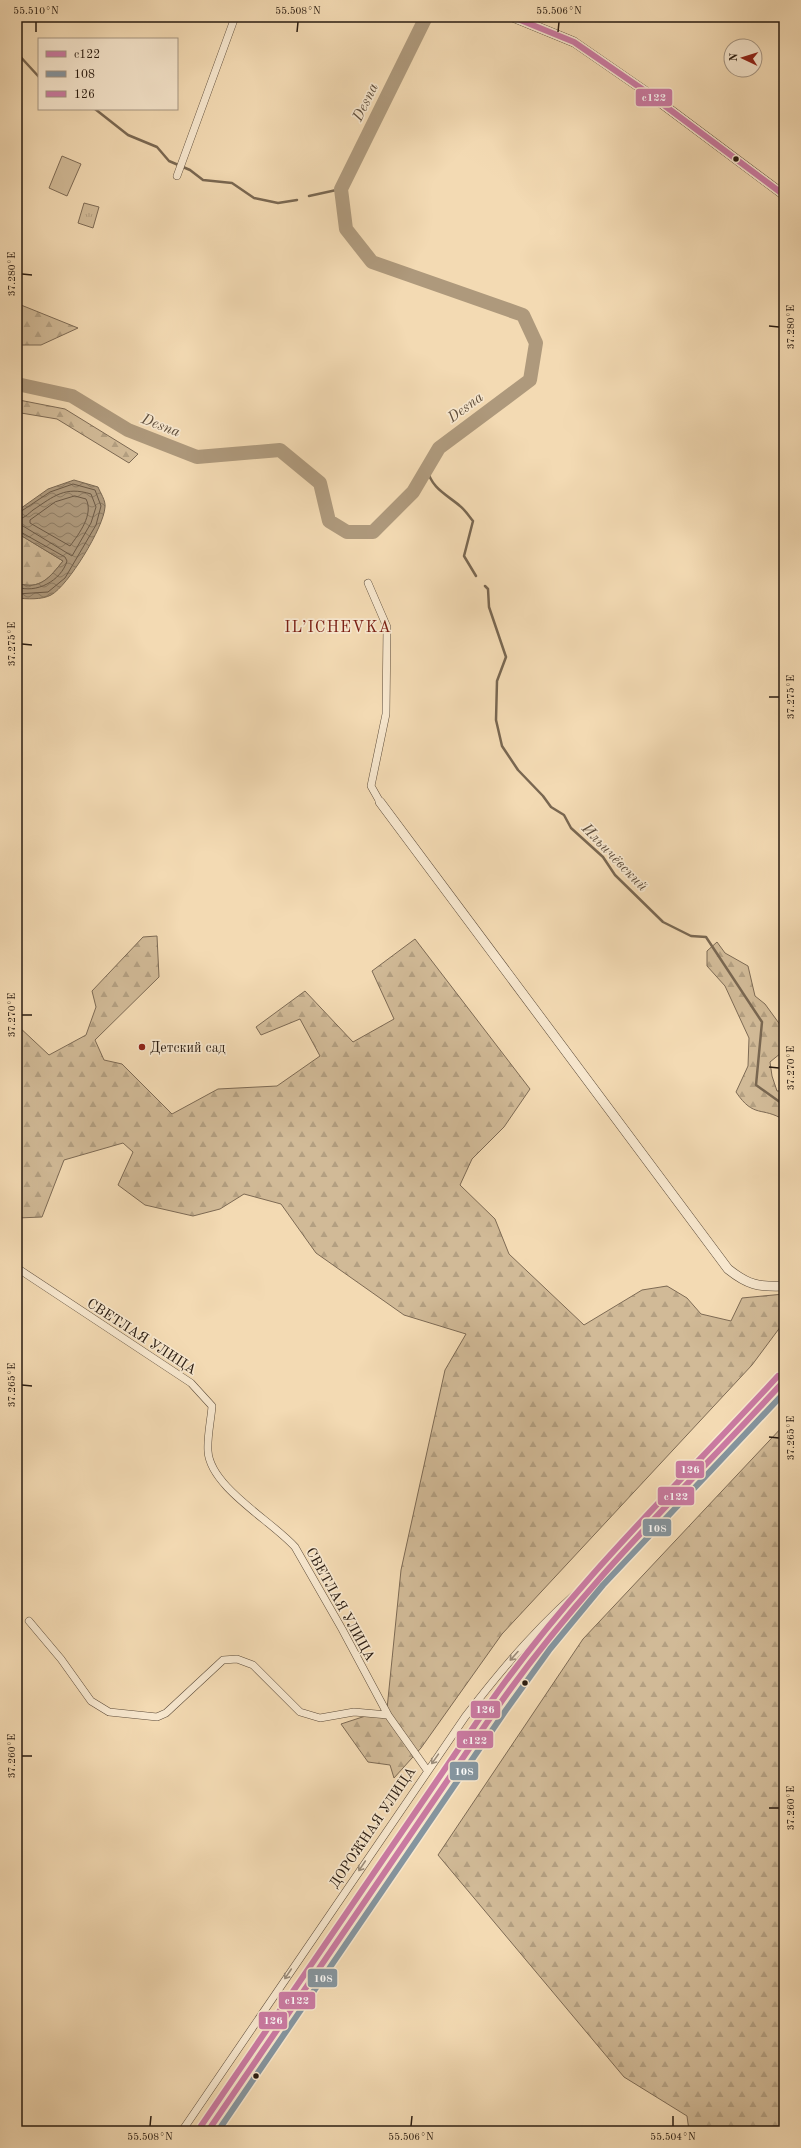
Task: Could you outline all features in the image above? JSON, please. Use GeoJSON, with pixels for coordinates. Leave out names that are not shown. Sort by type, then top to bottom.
{"type":"FeatureCollection","features":[{"type":"Feature","properties":{"kind":"main road"},"geometry":{"type":"LineString","coordinates":[[208,2131],[536,1653],[572,1608],[613,1562],[784,1381]]}},
{"type":"Feature","properties":{"kind":"street"},"geometry":{"type":"LineString","coordinates":[[177,176],[235,17]]}},
{"type":"Feature","properties":{"kind":"street"},"geometry":{"type":"LineString","coordinates":[[513,17],[574,42],[645,91],[784,196]]}},
{"type":"Feature","properties":{"kind":"street"},"geometry":{"type":"LineString","coordinates":[[368,583],[387,627],[388,652],[386,714],[371,786],[380,802],[728,1268],[742,1280],[754,1285],[784,1286]]}},
{"type":"Feature","properties":{"kind":"street","name":"СВЕТЛАЯ УЛИЦА"},"geometry":{"type":"LineString","coordinates":[[17,1268],[191,1383],[212,1406],[208,1452],[215,1473],[233,1492],[286,1537],[294,1547],[342,1630],[380,1704],[427,1770]]}},
{"type":"Feature","properties":{"kind":"street","name":"ДОРОЖНАЯ УЛИЦА"},"geometry":{"type":"LineString","coordinates":[[182,2131],[427,1770],[501,1669],[551,1615],[613,1562]]}},
{"type":"Feature","properties":{"kind":"street"},"geometry":{"type":"LineString","coordinates":[[29,1621],[61,1659],[91,1701],[109,1712],[157,1716],[166,1713],[223,1660],[237,1659],[253,1665],[300,1712],[320,1718],[354,1712],[388,1715]]}},
{"type":"Feature","properties":{"kind":"green space"},"geometry":{"type":"Polygon","coordinates":[[[62,156],[81,164],[67,196],[49,188],[62,156]]]}},
{"type":"Feature","properties":{"kind":"green space"},"geometry":{"type":"Polygon","coordinates":[[[84,203],[99,207],[93,228],[78,223],[84,203]]]}},
{"type":"Feature","properties":{"kind":"green space"},"geometry":{"type":"Polygon","coordinates":[[[21,305],[78,328],[41,345],[17,345],[17,306],[21,305]]]}},
{"type":"Feature","properties":{"kind":"green space"},"geometry":{"type":"Polygon","coordinates":[[[19,400],[65,409],[138,454],[129,463],[57,419],[21,413],[17,415],[17,401],[19,400]]]}},
{"type":"Feature","properties":{"kind":"green space"},"geometry":{"type":"Polygon","coordinates":[[[17,533],[63,561],[49,577],[38,584],[25,585],[17,583],[17,533]]]}},
{"type":"Feature","properties":{"kind":"green space"},"geometry":{"type":"Polygon","coordinates":[[[157,936],[159,977],[95,1040],[104,1060],[122,1064],[172,1114],[218,1089],[277,1086],[320,1056],[300,1019],[261,1035],[256,1027],[305,991],[353,1042],[394,1019],[372,971],[415,939],[530,1089],[504,1127],[472,1159],[460,1185],[495,1219],[509,1254],[584,1325],[642,1290],[667,1286],[687,1298],[701,1314],[731,1321],[742,1298],[784,1294],[784,1322],[752,1365],[502,1634],[421,1748],[394,1778],[390,1765],[368,1762],[341,1724],[387,1709],[401,1570],[445,1370],[466,1334],[404,1315],[316,1253],[281,1204],[244,1194],[220,1209],[193,1216],[145,1205],[118,1185],[133,1152],[123,1143],[64,1160],[42,1217],[17,1218],[17,1025],[49,1055],[86,1035],[96,1007],[92,991],[143,937],[157,936]]]}},
{"type":"Feature","properties":{"kind":"green space"},"geometry":{"type":"Polygon","coordinates":[[[717,942],[725,953],[748,966],[755,996],[765,1004],[781,1026],[784,1038],[781,1053],[770,1062],[772,1076],[777,1091],[784,1091],[784,1120],[753,1109],[742,1100],[736,1092],[748,1066],[749,1038],[725,986],[707,966],[707,951],[717,942]]]}},
{"type":"Feature","properties":{"kind":"green space"},"geometry":{"type":"Polygon","coordinates":[[[784,1425],[784,2131],[689,2131],[687,2116],[624,2077],[438,1855],[583,1639],[784,1425]]]}},
{"type":"Feature","properties":{"kind":"water"},"geometry":{"type":"Polygon","coordinates":[[[74,480],[98,487],[104,499],[105,505],[99,528],[75,568],[58,589],[51,595],[43,598],[17,598],[17,583],[25,585],[38,584],[49,577],[63,561],[17,533],[17,511],[48,489],[74,480]]]}},
{"type":"Feature","properties":{"kind":"waterway","name":"Desna"},"geometry":{"type":"LineString","coordinates":[[17,384],[72,396],[128,430],[197,457],[280,450],[320,483],[329,521],[347,532],[373,532],[413,492],[439,448],[530,380],[536,343],[523,315],[372,262],[346,229],[341,189],[426,17]]}},
{"type":"Feature","properties":{"kind":"waterway"},"geometry":{"type":"LineString","coordinates":[[17,53],[38,76]]}},
{"type":"Feature","properties":{"kind":"waterway"},"geometry":{"type":"LineString","coordinates":[[96,110],[128,135],[157,147],[169,161],[190,170],[203,180],[232,183],[254,198],[278,203],[297,200]]}},
{"type":"Feature","properties":{"kind":"waterway"},"geometry":{"type":"LineString","coordinates":[[309,196],[341,189]]}},
{"type":"Feature","properties":{"kind":"waterway"},"geometry":{"type":"LineString","coordinates":[[427,469],[432,482],[462,508],[473,521],[464,556],[476,576]]}},
{"type":"Feature","properties":{"kind":"waterway","name":"Ильичёвский"},"geometry":{"type":"LineString","coordinates":[[485,586],[488,589],[489,607],[506,657],[497,681],[496,720],[502,746],[518,770],[543,796],[551,807],[564,815],[571,828],[603,857],[615,875],[663,922],[691,936],[706,937],[762,1022],[756,1085],[784,1105]]}},
{"type":"Feature","properties":{"kind":"transit line","name":"с122"},"geometry":{"type":"LineString","coordinates":[[513,17],[574,42],[645,91],[784,195]]}},
{"type":"Feature","properties":{"kind":"transit line","name":"126"},"geometry":{"type":"LineString","coordinates":[[201,2126],[492,1700],[525,1656],[559,1614],[630,1533],[778,1376]]}},
{"type":"Feature","properties":{"kind":"transit line","name":"с122"},"geometry":{"type":"LineString","coordinates":[[208,2131],[499,1705],[531,1661],[565,1619],[636,1538],[784,1381]]}},
{"type":"Feature","properties":{"kind":"transit line","name":"108"},"geometry":{"type":"LineString","coordinates":[[218,2131],[506,1710],[550,1649],[603,1585],[784,1393]]}},
{"type":"Feature","properties":{"kind":"place","name":"Детский сад"},"geometry":{"type":"Point","coordinates":[142,1047]}},
{"type":"Feature","properties":{"kind":"district","name":"IL’ICHEVKA"},"geometry":{"type":"Point","coordinates":[338,626]}}]}
